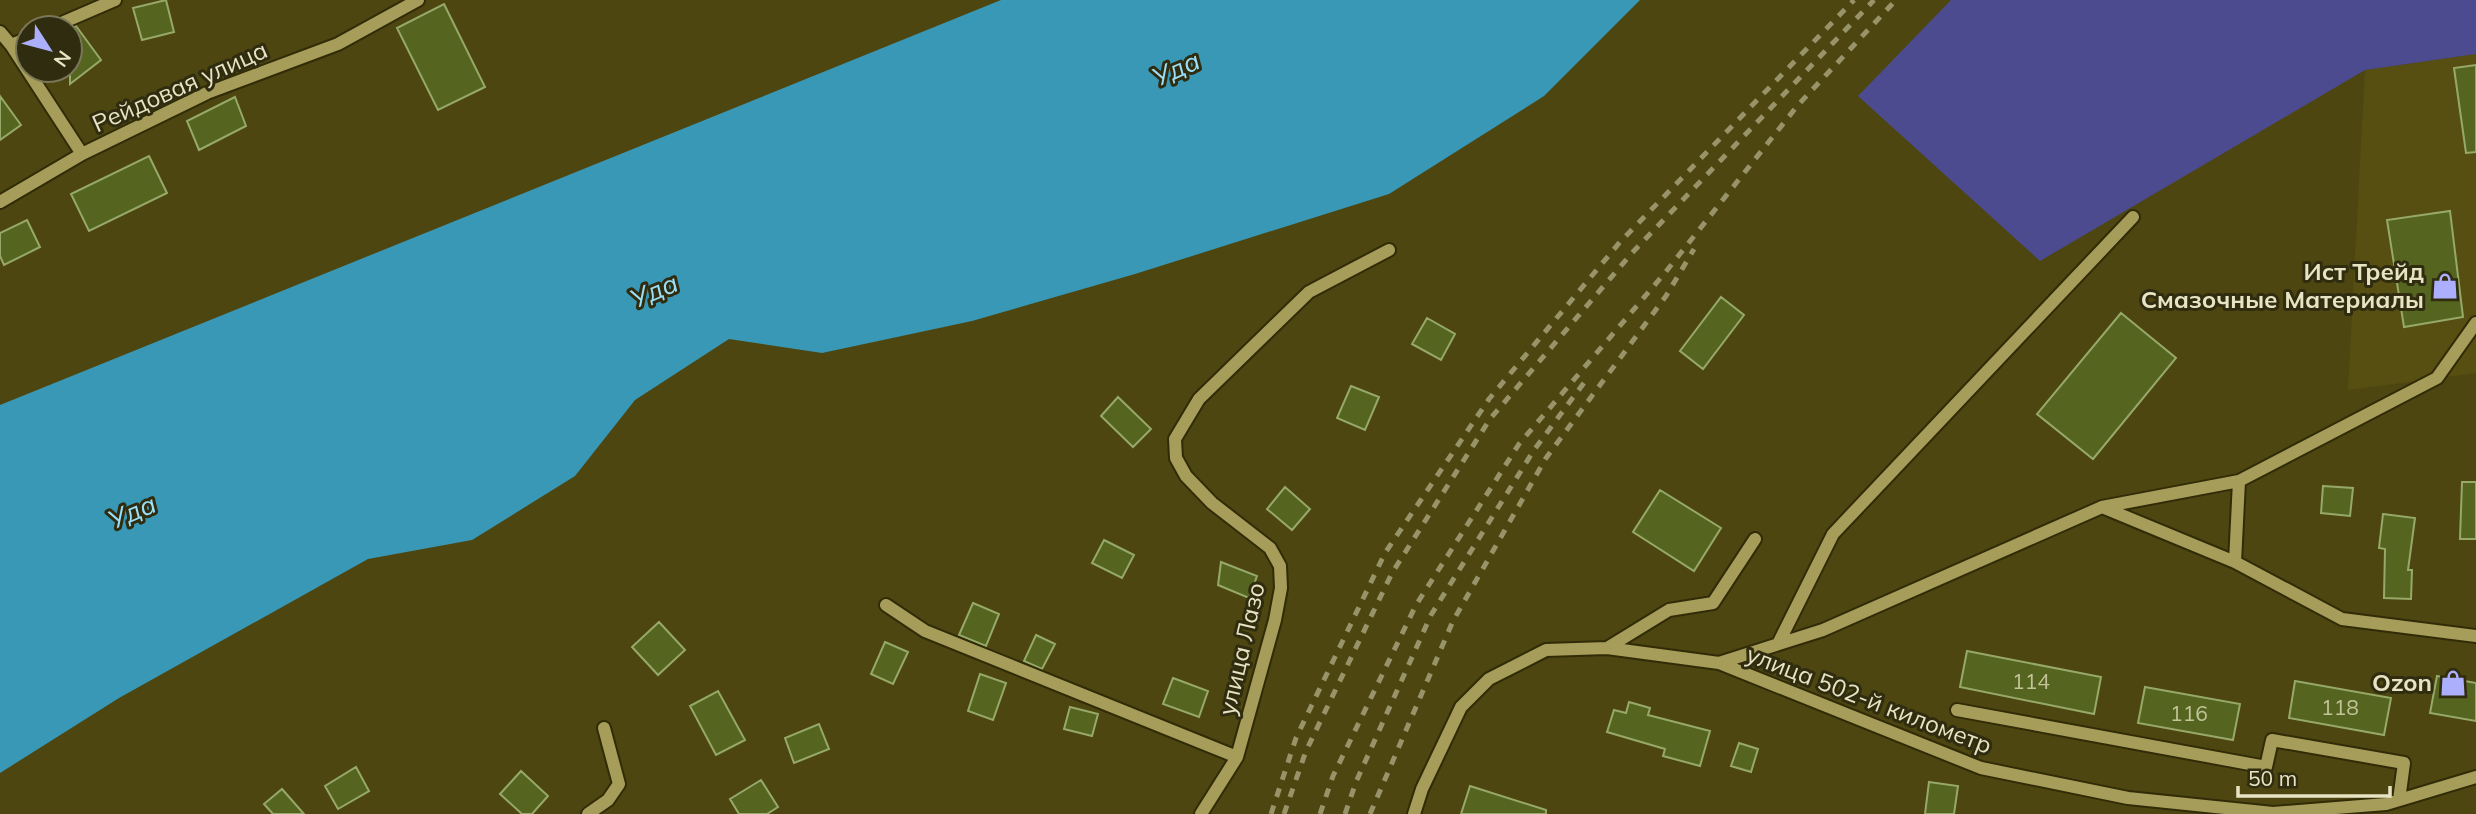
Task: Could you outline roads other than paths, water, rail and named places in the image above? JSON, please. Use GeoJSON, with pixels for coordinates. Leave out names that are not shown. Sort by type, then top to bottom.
{"type":"FeatureCollection","features":[{"type":"Feature","properties":{"kind":"street"},"geometry":{"type":"LineString","coordinates":[[82,14],[115,0]]}},
{"type":"Feature","properties":{"kind":"street","name":"Рейдовая улица"},"geometry":{"type":"LineString","coordinates":[[0,202],[82,154],[207,93],[338,44],[418,0]]}},
{"type":"Feature","properties":{"kind":"street"},"geometry":{"type":"LineString","coordinates":[[0,32],[82,154]]}},
{"type":"Feature","properties":{"kind":"street"},"geometry":{"type":"LineString","coordinates":[[1778,644],[1833,534],[2133,217]]}},
{"type":"Feature","properties":{"kind":"street","name":"улица Лазо"},"geometry":{"type":"LineString","coordinates":[[1201,814],[1237,757],[1275,620],[1281,588],[1280,566],[1270,548],[1212,503],[1186,476],[1176,458],[1175,439],[1199,399],[1309,292],[1389,250]]}},
{"type":"Feature","properties":{"kind":"street"},"geometry":{"type":"LineString","coordinates":[[1719,663],[1823,630],[2102,507],[2239,481],[2437,378],[2476,323]]}},
{"type":"Feature","properties":{"kind":"street"},"geometry":{"type":"LineString","coordinates":[[2235,562],[2239,481]]}},
{"type":"Feature","properties":{"kind":"street"},"geometry":{"type":"LineString","coordinates":[[2102,507],[2235,562],[2342,619],[2476,636]]}},
{"type":"Feature","properties":{"kind":"street"},"geometry":{"type":"LineString","coordinates":[[1607,648],[1669,610],[1713,603],[1755,539]]}},
{"type":"Feature","properties":{"kind":"street"},"geometry":{"type":"LineString","coordinates":[[886,605],[925,631],[1237,757]]}},
{"type":"Feature","properties":{"kind":"street","name":"улица 502-й километр"},"geometry":{"type":"LineString","coordinates":[[1415,814],[1422,789],[1461,708],[1489,679],[1546,650],[1607,648],[1719,663],[1981,768],[2128,799],[2273,813],[2391,806],[2476,778]]}},
{"type":"Feature","properties":{"kind":"street"},"geometry":{"type":"LineString","coordinates":[[1957,710],[2266,767],[2272,740],[2404,763],[2391,806]]}},
{"type":"Feature","properties":{"kind":"street"},"geometry":{"type":"LineString","coordinates":[[588,814],[608,800],[619,784],[604,728]]}},
{"type":"Feature","properties":{"kind":"water","name":"Уда"},"geometry":{"type":"Polygon","coordinates":[[[1001,0],[1640,0],[1544,96],[1389,194],[1135,274],[972,321],[822,353],[729,339],[635,400],[575,476],[472,540],[368,559],[119,698],[0,773],[0,405],[1001,0]]]}},
{"type":"Feature","properties":{"kind":"railway"},"geometry":{"type":"LineString","coordinates":[[1271,814],[1296,738],[1385,553],[1489,399],[1620,242],[1854,0]]}},
{"type":"Feature","properties":{"kind":"railway"},"geometry":{"type":"LineString","coordinates":[[1284,814],[1306,751],[1392,573],[1490,419],[1632,253],[1874,0]]}},
{"type":"Feature","properties":{"kind":"railway"},"geometry":{"type":"LineString","coordinates":[[1320,814],[1333,776],[1416,605],[1519,444],[1664,274],[1798,105],[1896,0]]}},
{"type":"Feature","properties":{"kind":"railway"},"geometry":{"type":"LineString","coordinates":[[1370,814],[1453,621],[1546,458],[1666,296],[1694,249]]}},
{"type":"Feature","properties":{"kind":"railway"},"geometry":{"type":"LineString","coordinates":[[1345,814],[1356,782],[1431,615],[1534,450],[1589,376]]}},
{"type":"Feature","properties":{"kind":"place","name":"Ист Трейд Смазочные Материалы"},"geometry":{"type":"Point","coordinates":[2445,286]}},
{"type":"Feature","properties":{"kind":"place","name":"Ozon"},"geometry":{"type":"Point","coordinates":[2453,683]}}]}
